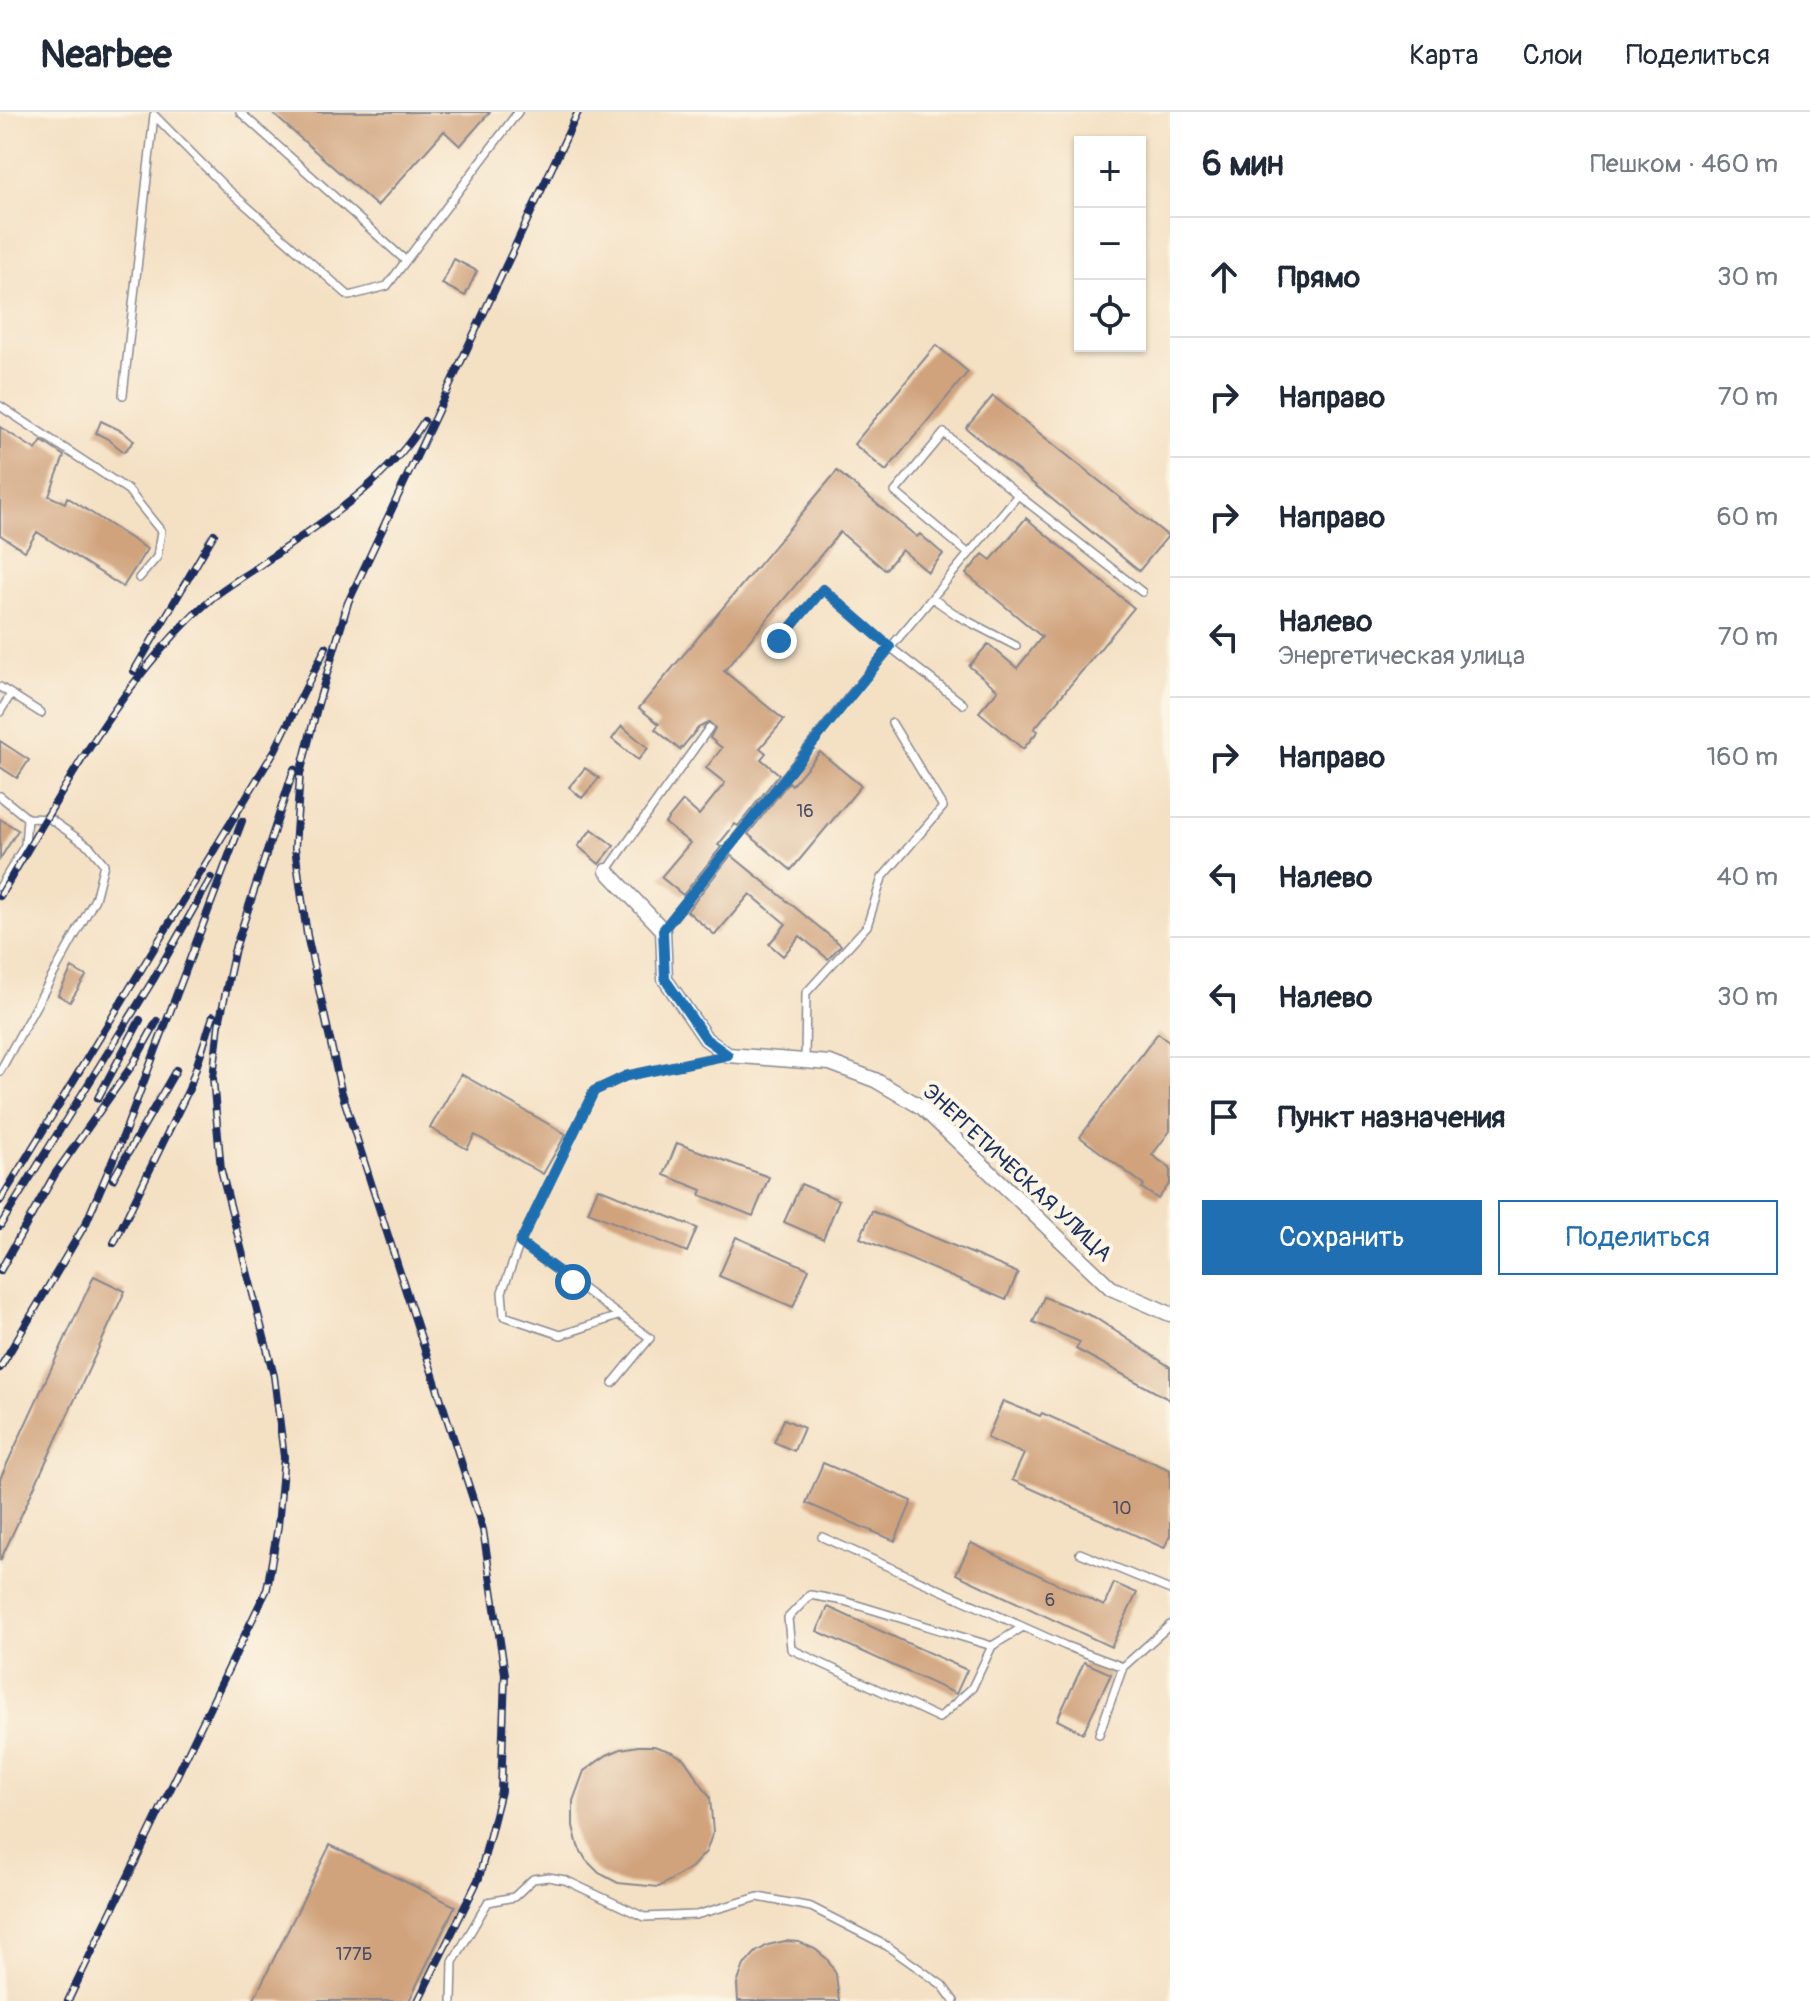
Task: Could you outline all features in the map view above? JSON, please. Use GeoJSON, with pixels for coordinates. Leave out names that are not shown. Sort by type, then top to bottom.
{"type":"FeatureCollection","features":[{"type":"Feature","properties":{"kind":"street"},"geometry":{"type":"LineString","coordinates":[[607,871],[663,930],[665,979],[706,1039],[728,1055]]}},
{"type":"Feature","properties":{"kind":"street","name":"ЭНЕРГЕТИЧЕСКАЯ УЛИЦА"},"geometry":{"type":"LineString","coordinates":[[728,1055],[830,1063],[875,1080],[923,1108],[1111,1288],[1170,1314]]}},
{"type":"Feature","properties":{"kind":"lane"},"geometry":{"type":"LineString","coordinates":[[240,112],[406,261]]}},
{"type":"Feature","properties":{"kind":"lane"},"geometry":{"type":"LineString","coordinates":[[153,114],[225,187],[349,296],[387,286],[518,112]]}},
{"type":"Feature","properties":{"kind":"lane"},"geometry":{"type":"LineString","coordinates":[[123,395],[153,114]]}},
{"type":"Feature","properties":{"kind":"lane"},"geometry":{"type":"LineString","coordinates":[[0,406],[128,490],[161,531],[157,557],[139,578]]}},
{"type":"Feature","properties":{"kind":"lane"},"geometry":{"type":"LineString","coordinates":[[969,554],[895,492],[944,433],[1142,592]]}},
{"type":"Feature","properties":{"kind":"lane"},"geometry":{"type":"LineString","coordinates":[[663,930],[890,647],[1018,495]]}},
{"type":"Feature","properties":{"kind":"lane"},"geometry":{"type":"LineString","coordinates":[[779,641],[823,589],[963,704]]}},
{"type":"Feature","properties":{"kind":"lane"},"geometry":{"type":"LineString","coordinates":[[932,598],[958,616],[1016,646]]}},
{"type":"Feature","properties":{"kind":"lane"},"geometry":{"type":"LineString","coordinates":[[0,687],[41,713]]}},
{"type":"Feature","properties":{"kind":"lane"},"geometry":{"type":"LineString","coordinates":[[0,712],[11,694]]}},
{"type":"Feature","properties":{"kind":"lane"},"geometry":{"type":"LineString","coordinates":[[805,1062],[806,993],[867,926],[882,878],[943,807],[892,723]]}},
{"type":"Feature","properties":{"kind":"lane"},"geometry":{"type":"LineString","coordinates":[[607,871],[709,728]]}},
{"type":"Feature","properties":{"kind":"lane"},"geometry":{"type":"LineString","coordinates":[[0,796],[27,818],[50,819],[90,847],[104,864],[95,899],[0,1071]]}},
{"type":"Feature","properties":{"kind":"lane"},"geometry":{"type":"LineString","coordinates":[[0,887],[25,845],[27,818]]}},
{"type":"Feature","properties":{"kind":"lane"},"geometry":{"type":"LineString","coordinates":[[618,1316],[561,1335],[504,1316],[502,1292],[520,1243],[594,1091],[626,1076],[728,1055]]}},
{"type":"Feature","properties":{"kind":"lane"},"geometry":{"type":"LineString","coordinates":[[520,1243],[650,1338],[613,1383]]}},
{"type":"Feature","properties":{"kind":"lane"},"geometry":{"type":"LineString","coordinates":[[822,1537],[1066,1646],[1123,1667]]}},
{"type":"Feature","properties":{"kind":"lane"},"geometry":{"type":"LineString","coordinates":[[1080,1553],[1170,1590]]}},
{"type":"Feature","properties":{"kind":"lane"},"geometry":{"type":"LineString","coordinates":[[992,1646],[844,1601],[810,1595],[788,1618],[791,1649],[939,1718],[972,1688],[992,1646],[1023,1627]]}},
{"type":"Feature","properties":{"kind":"lane"},"geometry":{"type":"LineString","coordinates":[[1099,1734],[1123,1667],[1170,1625]]}},
{"type":"Feature","properties":{"kind":"lane"},"geometry":{"type":"LineString","coordinates":[[452,2001],[453,1962],[488,1902],[514,1897],[533,1879],[548,1877],[565,1880],[644,1917],[696,1915],[758,1897],[811,1907],[887,1946],[942,1985],[954,2001]]}},
{"type":"Feature","properties":{"kind":"building"},"geometry":{"type":"Polygon","coordinates":[[[271,112],[490,112],[460,146],[444,131],[377,206],[271,112]]]}},
{"type":"Feature","properties":{"kind":"building"},"geometry":{"type":"Polygon","coordinates":[[[454,259],[477,271],[465,296],[442,284],[454,259]]]}},
{"type":"Feature","properties":{"kind":"building"},"geometry":{"type":"Polygon","coordinates":[[[936,345],[968,372],[886,471],[854,444],[936,345]]]}},
{"type":"Feature","properties":{"kind":"building"},"geometry":{"type":"Polygon","coordinates":[[[993,396],[1168,536],[1139,571],[966,428],[993,396]]]}},
{"type":"Feature","properties":{"kind":"building"},"geometry":{"type":"Polygon","coordinates":[[[101,421],[134,441],[124,452],[96,433],[101,421]]]}},
{"type":"Feature","properties":{"kind":"building"},"geometry":{"type":"Polygon","coordinates":[[[0,427],[36,450],[42,441],[64,456],[49,496],[65,503],[67,497],[147,549],[123,587],[37,532],[25,551],[0,535],[0,427]]]}},
{"type":"Feature","properties":{"kind":"building"},"geometry":{"type":"Polygon","coordinates":[[[837,471],[917,537],[920,534],[943,554],[928,572],[902,550],[885,570],[840,532],[724,671],[784,720],[760,748],[766,753],[761,759],[779,774],[738,826],[735,824],[718,845],[721,847],[683,895],[661,877],[690,843],[665,823],[683,801],[699,815],[725,783],[706,768],[722,748],[710,738],[715,728],[709,722],[698,728],[680,750],[655,729],[659,724],[639,708],[837,471]]]}},
{"type":"Feature","properties":{"kind":"building"},"geometry":{"type":"Polygon","coordinates":[[[1026,518],[1134,608],[1034,729],[1038,731],[1023,749],[979,712],[998,690],[969,666],[988,644],[1017,668],[1042,637],[966,574],[983,554],[991,560],[1026,518]]]}},
{"type":"Feature","properties":{"kind":"building"},"geometry":{"type":"Polygon","coordinates":[[[622,726],[648,748],[638,760],[612,739],[622,726]]]}},
{"type":"Feature","properties":{"kind":"building"},"geometry":{"type":"Polygon","coordinates":[[[0,741],[29,760],[17,778],[0,767],[0,741]]]}},
{"type":"Feature","properties":{"kind":"building"},"geometry":{"type":"Polygon","coordinates":[[[820,752],[861,786],[791,870],[748,834],[789,782],[792,785],[820,752]]]}},
{"type":"Feature","properties":{"kind":"building"},"geometry":{"type":"Polygon","coordinates":[[[585,768],[599,778],[582,798],[569,787],[585,768]]]}},
{"type":"Feature","properties":{"kind":"building"},"geometry":{"type":"Polygon","coordinates":[[[0,819],[18,830],[0,859],[0,819]]]}},
{"type":"Feature","properties":{"kind":"building"},"geometry":{"type":"Polygon","coordinates":[[[592,829],[614,846],[599,864],[578,846],[592,829]]]}},
{"type":"Feature","properties":{"kind":"building"},"geometry":{"type":"Polygon","coordinates":[[[731,855],[841,945],[828,959],[800,936],[783,956],[769,944],[786,924],[750,894],[715,935],[687,911],[731,855]]]}},
{"type":"Feature","properties":{"kind":"building"},"geometry":{"type":"Polygon","coordinates":[[[72,968],[86,976],[70,1002],[58,995],[72,968]]]}},
{"type":"Feature","properties":{"kind":"building"},"geometry":{"type":"Polygon","coordinates":[[[1158,1033],[1170,1042],[1170,1131],[1152,1155],[1170,1168],[1170,1183],[1158,1199],[1080,1137],[1158,1033]]]}},
{"type":"Feature","properties":{"kind":"building"},"geometry":{"type":"Polygon","coordinates":[[[461,1074],[566,1134],[543,1174],[475,1135],[467,1149],[430,1128],[461,1074]]]}},
{"type":"Feature","properties":{"kind":"building"},"geometry":{"type":"Polygon","coordinates":[[[677,1143],[769,1177],[753,1216],[700,1195],[702,1190],[664,1175],[677,1143]]]}},
{"type":"Feature","properties":{"kind":"building"},"geometry":{"type":"Polygon","coordinates":[[[801,1184],[839,1200],[823,1239],[784,1222],[801,1184]]]}},
{"type":"Feature","properties":{"kind":"building"},"geometry":{"type":"Polygon","coordinates":[[[598,1188],[697,1228],[687,1252],[588,1212],[598,1188]]]}},
{"type":"Feature","properties":{"kind":"building"},"geometry":{"type":"Polygon","coordinates":[[[872,1211],[1018,1273],[1006,1300],[860,1238],[872,1211]]]}},
{"type":"Feature","properties":{"kind":"building"},"geometry":{"type":"Polygon","coordinates":[[[736,1237],[809,1269],[793,1307],[719,1276],[736,1237]]]}},
{"type":"Feature","properties":{"kind":"building"},"geometry":{"type":"Polygon","coordinates":[[[94,1276],[125,1291],[0,1561],[0,1479],[94,1276]]]}},
{"type":"Feature","properties":{"kind":"building"},"geometry":{"type":"Polygon","coordinates":[[[1044,1297],[1094,1317],[1170,1367],[1170,1400],[1076,1349],[1080,1342],[1033,1322],[1044,1297]]]}},
{"type":"Feature","properties":{"kind":"building"},"geometry":{"type":"Polygon","coordinates":[[[1003,1401],[1040,1416],[1042,1413],[1170,1470],[1170,1536],[1164,1548],[1012,1480],[1024,1454],[987,1438],[1003,1401]]]}},
{"type":"Feature","properties":{"kind":"building"},"geometry":{"type":"Polygon","coordinates":[[[784,1419],[804,1428],[794,1451],[774,1442],[784,1419]]]}},
{"type":"Feature","properties":{"kind":"building"},"geometry":{"type":"Polygon","coordinates":[[[823,1463],[912,1501],[895,1541],[806,1503],[823,1463]]]}},
{"type":"Feature","properties":{"kind":"building"},"geometry":{"type":"Polygon","coordinates":[[[971,1543],[1104,1606],[1114,1583],[1137,1593],[1111,1647],[956,1574],[971,1543]]]}},
{"type":"Feature","properties":{"kind":"building"},"geometry":{"type":"Polygon","coordinates":[[[828,1607],[967,1670],[956,1694],[817,1631],[828,1607]]]}},
{"type":"Feature","properties":{"kind":"building"},"geometry":{"type":"Polygon","coordinates":[[[1084,1662],[1111,1674],[1083,1733],[1057,1720],[1084,1662]]]}},
{"type":"Feature","properties":{"kind":"building"},"geometry":{"type":"Polygon","coordinates":[[[638,1746],[654,1746],[684,1759],[710,1797],[713,1832],[706,1852],[692,1867],[659,1887],[618,1883],[599,1873],[578,1846],[573,1826],[573,1801],[584,1771],[607,1755],[638,1746]]]}},
{"type":"Feature","properties":{"kind":"building"},"geometry":{"type":"Polygon","coordinates":[[[330,1845],[455,1906],[409,2001],[253,2001],[330,1845]]]}},
{"type":"Feature","properties":{"kind":"building"},"geometry":{"type":"Polygon","coordinates":[[[785,1941],[799,1942],[827,1959],[836,1974],[839,2001],[738,2001],[737,1984],[744,1965],[756,1952],[785,1941]]]}},
{"type":"Feature","properties":{"kind":"railway"},"geometry":{"type":"LineString","coordinates":[[344,611],[578,112]]}},
{"type":"Feature","properties":{"kind":"railway"},"geometry":{"type":"LineString","coordinates":[[0,896],[95,739],[121,701],[179,630],[216,595],[348,503],[389,466],[424,421]]}},
{"type":"Feature","properties":{"kind":"railway"},"geometry":{"type":"LineString","coordinates":[[134,671],[214,534]]}},
{"type":"Feature","properties":{"kind":"railway"},"geometry":{"type":"LineString","coordinates":[[348,603],[300,774],[295,848],[307,935],[341,1090],[483,1530],[505,1674],[501,1791],[479,1878],[418,2001]]}},
{"type":"Feature","properties":{"kind":"railway"},"geometry":{"type":"LineString","coordinates":[[0,1201],[275,750],[326,647]]}},
{"type":"Feature","properties":{"kind":"railway"},"geometry":{"type":"LineString","coordinates":[[233,955],[294,769]]}},
{"type":"Feature","properties":{"kind":"railway"},"geometry":{"type":"LineString","coordinates":[[0,1368],[86,1223],[124,1134],[242,821]]}},
{"type":"Feature","properties":{"kind":"railway"},"geometry":{"type":"LineString","coordinates":[[0,1226],[153,980],[211,878]]}},
{"type":"Feature","properties":{"kind":"railway"},"geometry":{"type":"LineString","coordinates":[[68,2001],[267,1589],[278,1526],[284,1457],[274,1376],[221,1170],[213,1078],[219,1024],[236,944]]}},
{"type":"Feature","properties":{"kind":"railway"},"geometry":{"type":"LineString","coordinates":[[114,1243],[189,1089],[213,1016]]}},
{"type":"Feature","properties":{"kind":"railway"},"geometry":{"type":"LineString","coordinates":[[98,1098],[140,1020]]}},
{"type":"Feature","properties":{"kind":"railway"},"geometry":{"type":"LineString","coordinates":[[0,1271],[55,1174],[133,1064],[157,1021]]}},
{"type":"Feature","properties":{"kind":"railway"},"geometry":{"type":"LineString","coordinates":[[113,1179],[176,1070]]}},
{"type":"Feature","properties":{"kind":"route"},"geometry":{"type":"LineString","coordinates":[[573,1282],[520,1243],[594,1091],[626,1076],[728,1055],[706,1039],[665,979],[663,930],[890,647],[823,589],[779,641]]}}]}
